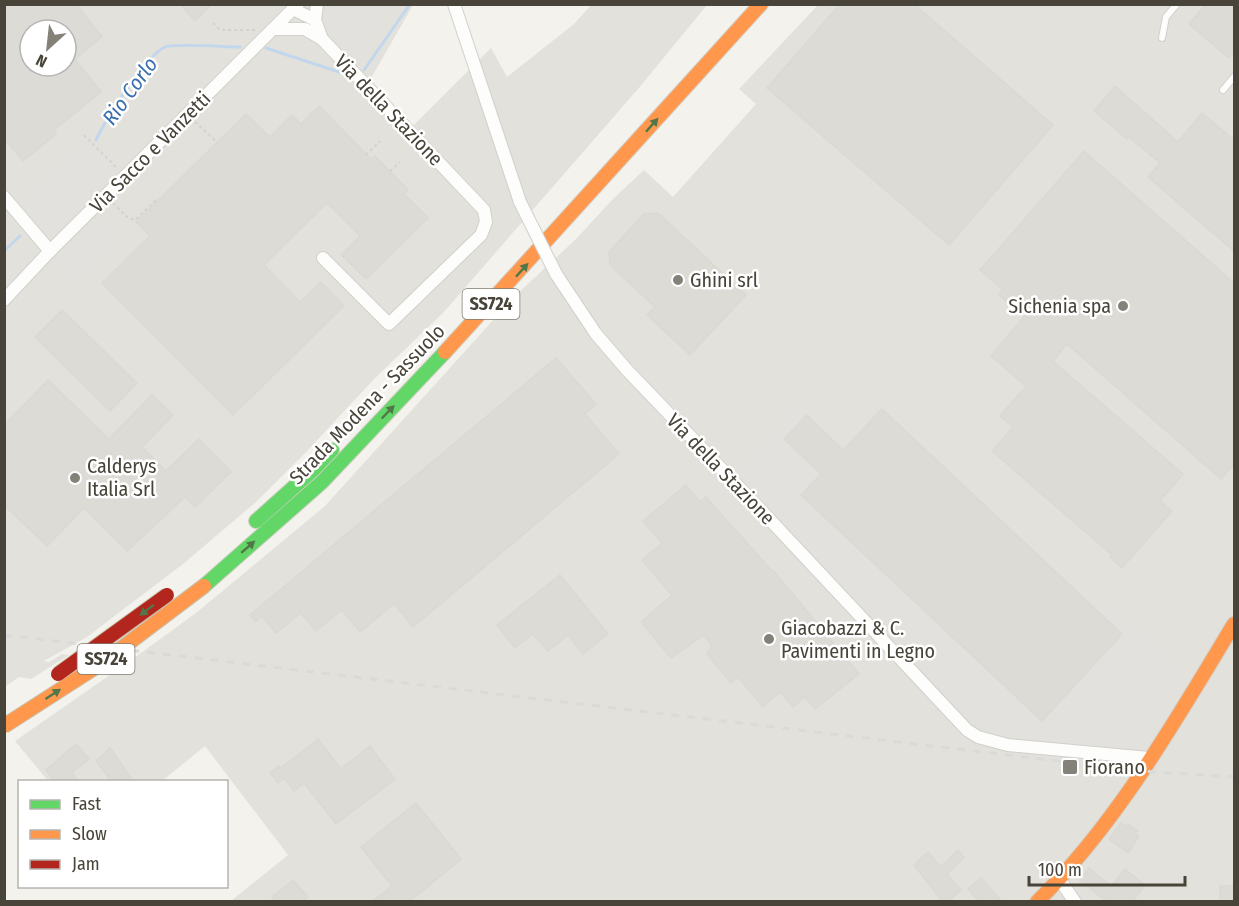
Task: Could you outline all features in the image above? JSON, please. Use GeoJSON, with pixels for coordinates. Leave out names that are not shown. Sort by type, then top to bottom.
{"type":"FeatureCollection","features":[{"type":"Feature","properties":{"kind":"main road","name":"Strada Modena - Sassuolo"},"geometry":{"type":"LineString","coordinates":[[445,332],[743,4]]}},
{"type":"Feature","properties":{"kind":"main road","name":"Strada Modena - Sassuolo"},"geometry":{"type":"LineString","coordinates":[[4,726],[102,663],[204,586],[330,474],[488,307],[761,4]]}},
{"type":"Feature","properties":{"kind":"main road","name":"Strada Modena - Sassuolo"},"geometry":{"type":"LineString","coordinates":[[245,530],[314,469],[338,444]]}},
{"type":"Feature","properties":{"kind":"main road","name":"SS724"},"geometry":{"type":"LineString","coordinates":[[43,684],[175,589]]}},
{"type":"Feature","properties":{"kind":"main road"},"geometry":{"type":"LineString","coordinates":[[1037,902],[1060,880],[1098,833],[1149,758],[1234,624]]}},
{"type":"Feature","properties":{"kind":"main road"},"geometry":{"type":"LineString","coordinates":[[4,710],[24,697]]}},
{"type":"Feature","properties":{"kind":"street","name":"Via della Stazione"},"geometry":{"type":"LineString","coordinates":[[317,4],[315,20],[322,39]]}},
{"type":"Feature","properties":{"kind":"street","name":"Via della Stazione"},"geometry":{"type":"LineString","coordinates":[[454,4],[520,202],[556,274],[596,334],[627,370],[967,730],[978,737],[1008,745],[1149,758]]}},
{"type":"Feature","properties":{"kind":"street","name":"Via della Stazione"},"geometry":{"type":"LineString","coordinates":[[295,7],[305,29],[322,39],[484,210],[486,222],[481,235],[389,324],[323,258]]}},
{"type":"Feature","properties":{"kind":"street"},"geometry":{"type":"LineString","coordinates":[[295,7],[315,20]]}},
{"type":"Feature","properties":{"kind":"street","name":"Via Sacco e Vanzetti"},"geometry":{"type":"LineString","coordinates":[[4,300],[50,251],[295,7]]}},
{"type":"Feature","properties":{"kind":"street"},"geometry":{"type":"LineString","coordinates":[[274,29],[305,29]]}},
{"type":"Feature","properties":{"kind":"street"},"geometry":{"type":"LineString","coordinates":[[4,197],[50,251]]}},
{"type":"Feature","properties":{"kind":"street"},"geometry":{"type":"LineString","coordinates":[[1060,880],[1075,902]]}},
{"type":"Feature","properties":{"kind":"lane"},"geometry":{"type":"LineString","coordinates":[[1162,38],[1166,17],[1177,4]]}},
{"type":"Feature","properties":{"kind":"lane"},"geometry":{"type":"LineString","coordinates":[[1223,90],[1234,77]]}},
{"type":"Feature","properties":{"kind":"path"},"geometry":{"type":"LineString","coordinates":[[213,23],[220,30],[259,30]]}},
{"type":"Feature","properties":{"kind":"path"},"geometry":{"type":"LineString","coordinates":[[194,120],[217,142]]}},
{"type":"Feature","properties":{"kind":"path"},"geometry":{"type":"LineString","coordinates":[[84,135],[120,171]]}},
{"type":"Feature","properties":{"kind":"path"},"geometry":{"type":"LineString","coordinates":[[366,155],[380,141]]}},
{"type":"Feature","properties":{"kind":"path"},"geometry":{"type":"LineString","coordinates":[[390,171],[400,162]]}},
{"type":"Feature","properties":{"kind":"path"},"geometry":{"type":"LineString","coordinates":[[113,203],[128,218],[135,220],[156,200]]}},
{"type":"Feature","properties":{"kind":"shaded area"},"geometry":{"type":"Polygon","coordinates":[[[324,4],[393,5],[356,64],[329,32],[323,14],[324,4]]]}},
{"type":"Feature","properties":{"kind":"shaded area"},"geometry":{"type":"Polygon","coordinates":[[[5,5],[413,5],[370,80],[413,126],[491,48],[507,77],[574,24],[591,5],[707,5],[638,89],[443,313],[375,378],[256,502],[183,564],[87,637],[44,661],[49,662],[62,654],[69,655],[31,679],[19,677],[5,687],[5,5]]]}},
{"type":"Feature","properties":{"kind":"shaded area"},"geometry":{"type":"Polygon","coordinates":[[[818,5],[1234,5],[1234,901],[231,901],[288,855],[205,746],[163,780],[47,780],[15,741],[120,668],[122,659],[130,661],[196,613],[325,506],[514,297],[576,239],[644,170],[673,197],[756,104],[739,89],[818,5]]]}},
{"type":"Feature","properties":{"kind":"shaded area"},"geometry":{"type":"Polygon","coordinates":[[[86,134],[121,169],[56,234],[51,229],[47,233],[17,202],[86,134]]]}},
{"type":"Feature","properties":{"kind":"shaded area"},"geometry":{"type":"Polygon","coordinates":[[[100,218],[123,241],[76,287],[53,264],[100,218]]]}},
{"type":"Feature","properties":{"kind":"shaded area"},"geometry":{"type":"Polygon","coordinates":[[[797,406],[807,415],[821,474],[801,495],[1042,721],[1122,634],[1094,607],[1102,596],[1188,676],[1140,747],[1130,749],[993,735],[973,724],[736,471],[797,406]]]}},
{"type":"Feature","properties":{"kind":"building"},"geometry":{"type":"Polygon","coordinates":[[[4,4],[76,4],[102,37],[78,57],[78,18],[18,18],[18,78],[78,78],[78,63],[101,92],[54,130],[56,134],[23,161],[4,138],[4,4]]]}},
{"type":"Feature","properties":{"kind":"building"},"geometry":{"type":"Polygon","coordinates":[[[180,4],[212,4],[195,21],[180,4]]]}},
{"type":"Feature","properties":{"kind":"building"},"geometry":{"type":"Polygon","coordinates":[[[840,4],[914,4],[1053,125],[949,245],[767,88],[840,4]]]}},
{"type":"Feature","properties":{"kind":"building"},"geometry":{"type":"Polygon","coordinates":[[[1206,4],[1234,4],[1234,52],[1229,58],[1189,24],[1206,4]]]}},
{"type":"Feature","properties":{"kind":"building"},"geometry":{"type":"Polygon","coordinates":[[[1115,86],[1178,142],[1202,113],[1234,140],[1234,251],[1148,177],[1160,163],[1094,111],[1115,86]]]}},
{"type":"Feature","properties":{"kind":"building"},"geometry":{"type":"Polygon","coordinates":[[[319,106],[371,159],[375,156],[408,190],[404,194],[428,218],[366,279],[341,255],[360,236],[327,203],[264,265],[300,302],[321,282],[344,306],[233,415],[102,283],[150,236],[136,222],[246,114],[270,137],[292,115],[301,124],[319,106]]]}},
{"type":"Feature","properties":{"kind":"building","name":"Sichenia spa"},"geometry":{"type":"Polygon","coordinates":[[[1084,151],[1234,283],[1234,464],[1221,479],[1067,344],[1053,361],[1183,474],[1160,501],[1172,511],[1122,568],[1110,557],[1112,555],[992,451],[1013,427],[1000,416],[1026,386],[991,356],[1024,317],[999,295],[1003,290],[980,270],[1084,151]]]}},
{"type":"Feature","properties":{"kind":"building","name":"Ghini srl"},"geometry":{"type":"Polygon","coordinates":[[[658,213],[746,295],[690,355],[647,315],[655,307],[610,265],[609,252],[644,214],[658,213]]]}},
{"type":"Feature","properties":{"kind":"building","name":"Calderys Italia Srl"},"geometry":{"type":"Polygon","coordinates":[[[62,310],[137,383],[110,411],[35,337],[62,310]]]}},
{"type":"Feature","properties":{"kind":"building"},"geometry":{"type":"Polygon","coordinates":[[[556,358],[596,404],[585,414],[619,454],[413,627],[394,604],[360,632],[342,610],[316,631],[301,613],[276,633],[262,616],[255,622],[250,615],[556,358]]]}},
{"type":"Feature","properties":{"kind":"building"},"geometry":{"type":"Polygon","coordinates":[[[48,380],[109,439],[152,395],[173,415],[142,447],[166,471],[199,439],[231,472],[195,507],[185,497],[127,551],[84,508],[47,546],[4,505],[4,425],[48,380]]]}},
{"type":"Feature","properties":{"kind":"building"},"geometry":{"type":"Polygon","coordinates":[[[882,409],[1122,634],[1042,721],[801,495],[821,474],[784,439],[807,415],[843,450],[882,409]]]}},
{"type":"Feature","properties":{"kind":"building"},"geometry":{"type":"Polygon","coordinates":[[[686,485],[700,502],[706,497],[773,570],[859,674],[815,709],[805,697],[793,707],[780,692],[763,707],[738,677],[731,683],[707,654],[712,646],[704,635],[671,658],[641,622],[672,595],[642,560],[662,543],[643,521],[686,485]]]}},
{"type":"Feature","properties":{"kind":"building"},"geometry":{"type":"Polygon","coordinates":[[[560,575],[608,634],[583,654],[568,635],[548,651],[533,634],[515,648],[497,625],[560,575]]]}},
{"type":"Feature","properties":{"kind":"building"},"geometry":{"type":"Polygon","coordinates":[[[318,739],[341,769],[370,746],[395,779],[336,824],[304,783],[294,791],[284,778],[278,783],[270,773],[279,766],[281,768],[318,739]]]}},
{"type":"Feature","properties":{"kind":"building"},"geometry":{"type":"Polygon","coordinates":[[[76,744],[89,759],[72,773],[77,780],[54,780],[46,770],[76,744]]]}},
{"type":"Feature","properties":{"kind":"building"},"geometry":{"type":"Polygon","coordinates":[[[110,748],[133,780],[110,780],[96,761],[110,748]]]}},
{"type":"Feature","properties":{"kind":"building"},"geometry":{"type":"Polygon","coordinates":[[[416,803],[461,859],[409,902],[372,902],[392,886],[361,847],[416,803]]]}},
{"type":"Feature","properties":{"kind":"building"},"geometry":{"type":"Polygon","coordinates":[[[1121,823],[1126,827],[1128,824],[1138,831],[1135,834],[1139,836],[1128,853],[1109,839],[1121,823]]]}},
{"type":"Feature","properties":{"kind":"building"},"geometry":{"type":"Polygon","coordinates":[[[958,850],[964,858],[947,874],[961,890],[948,902],[943,902],[914,865],[928,852],[941,867],[958,850]]]}},
{"type":"Feature","properties":{"kind":"building"},"geometry":{"type":"Polygon","coordinates":[[[1089,868],[1111,886],[1125,869],[1145,885],[1132,902],[1107,902],[1080,880],[1089,868]]]}},
{"type":"Feature","properties":{"kind":"building"},"geometry":{"type":"Polygon","coordinates":[[[981,878],[1002,902],[979,902],[968,889],[981,878]]]}},
{"type":"Feature","properties":{"kind":"building"},"geometry":{"type":"Polygon","coordinates":[[[293,880],[308,897],[303,902],[276,902],[272,897],[293,880]]]}},
{"type":"Feature","properties":{"kind":"building"},"geometry":{"type":"Polygon","coordinates":[[[1220,886],[1234,886],[1234,902],[1220,902],[1220,886]]]}},
{"type":"Feature","properties":{"kind":"waterway","name":"Rio Corlo"},"geometry":{"type":"LineString","coordinates":[[364,70],[410,4]]}},
{"type":"Feature","properties":{"kind":"waterway","name":"Rio Corlo"},"geometry":{"type":"LineString","coordinates":[[96,140],[137,75],[147,62],[165,47],[189,45],[240,47]]}},
{"type":"Feature","properties":{"kind":"waterway","name":"Rio Corlo"},"geometry":{"type":"LineString","coordinates":[[266,48],[342,73]]}},
{"type":"Feature","properties":{"kind":"waterway","name":"Rio Corlo"},"geometry":{"type":"LineString","coordinates":[[4,251],[20,236]]}},
{"type":"Feature","properties":{"kind":"railway"},"geometry":{"type":"LineString","coordinates":[[4,635],[1141,771],[1234,777]]}},
{"type":"Feature","properties":{"kind":"traffic: fast"},"geometry":{"type":"LineString","coordinates":[[204,586],[322,482],[445,352]]}},
{"type":"Feature","properties":{"kind":"traffic: fast"},"geometry":{"type":"LineString","coordinates":[[256,521],[332,450]]}},
{"type":"Feature","properties":{"kind":"traffic: slow"},"geometry":{"type":"LineString","coordinates":[[445,352],[761,4]]}},
{"type":"Feature","properties":{"kind":"traffic: slow"},"geometry":{"type":"LineString","coordinates":[[4,726],[102,663],[204,586]]}},
{"type":"Feature","properties":{"kind":"traffic: slow"},"geometry":{"type":"LineString","coordinates":[[1037,902],[1094,838],[1144,769],[1234,624]]}},
{"type":"Feature","properties":{"kind":"traffic: jam"},"geometry":{"type":"LineString","coordinates":[[58,674],[167,595]]}},
{"type":"Feature","properties":{"kind":"place","name":"Ghini srl"},"geometry":{"type":"Point","coordinates":[678,280]}},
{"type":"Feature","properties":{"kind":"place","name":"Sichenia spa"},"geometry":{"type":"Point","coordinates":[1123,306]}},
{"type":"Feature","properties":{"kind":"place","name":"Calderys Italia Srl"},"geometry":{"type":"Point","coordinates":[75,478]}},
{"type":"Feature","properties":{"kind":"place","name":"Giacobazzi & C. Pavimenti in Legno"},"geometry":{"type":"Point","coordinates":[769,639]}},
{"type":"Feature","properties":{"kind":"place","name":"Fiorano"},"geometry":{"type":"Point","coordinates":[1070,767]}}]}
